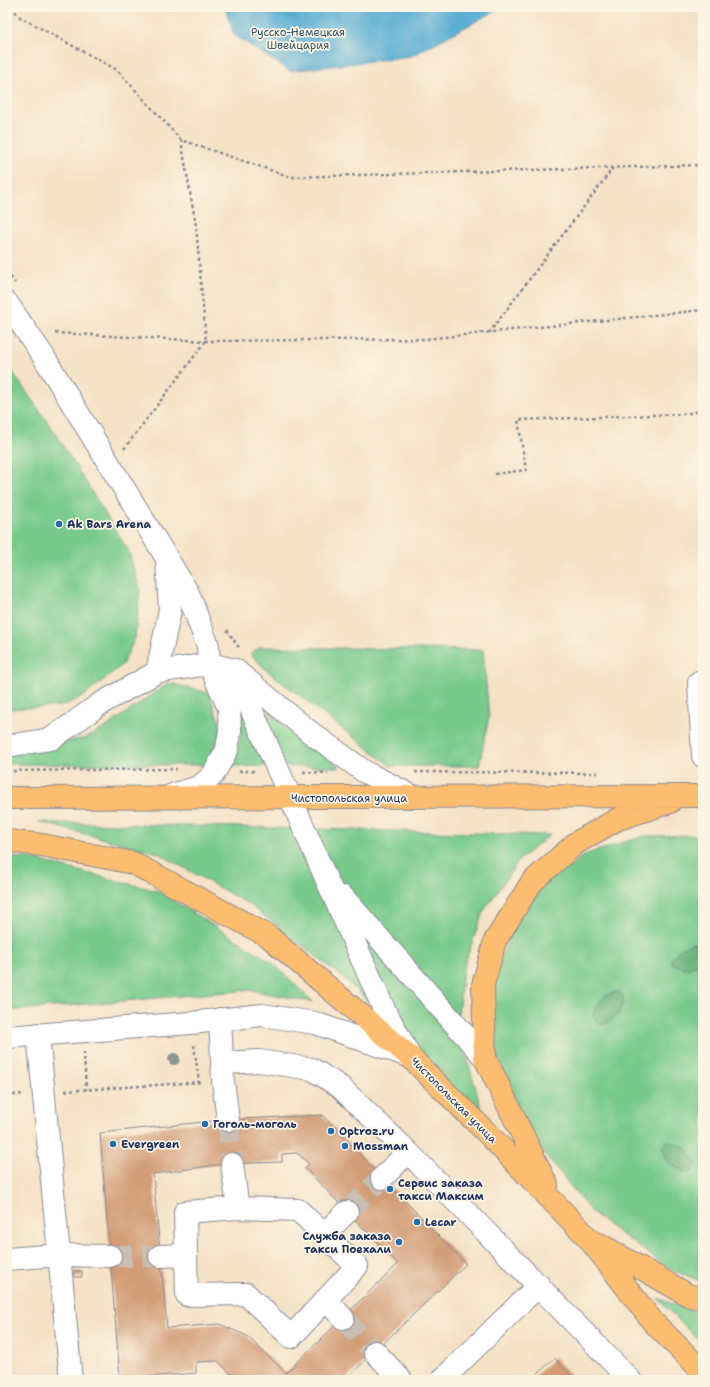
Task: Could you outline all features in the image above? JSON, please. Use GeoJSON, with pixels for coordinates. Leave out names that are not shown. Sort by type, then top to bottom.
{"type":"FeatureCollection","features":[{"type":"Feature","properties":{"kind":"main road","name":"Чистопольская улица"},"geometry":{"type":"LineString","coordinates":[[7,798],[169,796],[291,798],[697,796]]}},
{"type":"Feature","properties":{"kind":"main road","name":"Чистопольская улица"},"geometry":{"type":"LineString","coordinates":[[556,1204],[485,1058],[483,985],[495,941],[532,882],[576,843],[618,819],[697,796]]}},
{"type":"Feature","properties":{"kind":"main road","name":"Чистопольская улица"},"geometry":{"type":"LineString","coordinates":[[7,841],[42,845],[133,863],[268,936],[410,1057],[590,1240],[653,1322],[703,1372]]}},
{"type":"Feature","properties":{"kind":"main road","name":"Чистопольская улица"},"geometry":{"type":"LineString","coordinates":[[590,1240],[688,1294],[703,1299]]}},
{"type":"Feature","properties":{"kind":"lane"},"geometry":{"type":"LineString","coordinates":[[7,303],[42,354],[188,593],[208,646],[209,664],[229,708],[230,730],[227,750],[213,775],[199,787],[169,796]]}},
{"type":"Feature","properties":{"kind":"lane"},"geometry":{"type":"LineString","coordinates":[[157,672],[170,610],[167,558]]}},
{"type":"Feature","properties":{"kind":"lane"},"geometry":{"type":"LineString","coordinates":[[209,664],[248,702],[384,1007],[410,1057]]}},
{"type":"Feature","properties":{"kind":"lane"},"geometry":{"type":"LineString","coordinates":[[7,746],[50,739],[100,704],[157,672],[209,664],[235,670],[311,733],[365,772],[414,798]]}},
{"type":"Feature","properties":{"kind":"lane"},"geometry":{"type":"LineString","coordinates":[[699,682],[703,756]]}},
{"type":"Feature","properties":{"kind":"lane"},"geometry":{"type":"LineString","coordinates":[[329,882],[485,1058]]}},
{"type":"Feature","properties":{"kind":"lane"},"geometry":{"type":"LineString","coordinates":[[7,1036],[262,1015],[315,1023],[410,1057]]}},
{"type":"Feature","properties":{"kind":"lane"},"geometry":{"type":"LineString","coordinates":[[220,1019],[228,1120]]}},
{"type":"Feature","properties":{"kind":"lane"},"geometry":{"type":"LineString","coordinates":[[38,1034],[71,1380]]}},
{"type":"Feature","properties":{"kind":"lane"},"geometry":{"type":"LineString","coordinates":[[223,1072],[259,1061],[312,1069],[339,1086],[408,1152],[630,1380]]}},
{"type":"Feature","properties":{"kind":"lane"},"geometry":{"type":"LineString","coordinates":[[382,1178],[408,1152]]}},
{"type":"Feature","properties":{"kind":"lane"},"geometry":{"type":"LineString","coordinates":[[232,1164],[238,1208]]}},
{"type":"Feature","properties":{"kind":"lane"},"geometry":{"type":"LineString","coordinates":[[238,1208],[298,1210],[324,1234],[357,1266],[291,1337],[246,1294],[187,1295],[185,1212],[238,1208]]}},
{"type":"Feature","properties":{"kind":"lane"},"geometry":{"type":"LineString","coordinates":[[324,1234],[347,1212]]}},
{"type":"Feature","properties":{"kind":"lane"},"geometry":{"type":"LineString","coordinates":[[160,1256],[186,1254]]}},
{"type":"Feature","properties":{"kind":"lane"},"geometry":{"type":"LineString","coordinates":[[7,1259],[59,1255],[110,1256]]}},
{"type":"Feature","properties":{"kind":"lane"},"geometry":{"type":"LineString","coordinates":[[442,1380],[539,1285]]}},
{"type":"Feature","properties":{"kind":"lane"},"geometry":{"type":"LineString","coordinates":[[326,1300],[343,1318]]}},
{"type":"Feature","properties":{"kind":"lane"},"geometry":{"type":"LineString","coordinates":[[375,1352],[401,1380]]}},
{"type":"Feature","properties":{"kind":"path"},"geometry":{"type":"LineString","coordinates":[[11,7],[20,17],[117,70],[181,140],[291,177],[703,165]]}},
{"type":"Feature","properties":{"kind":"path"},"geometry":{"type":"LineString","coordinates":[[118,446],[122,453],[206,341],[196,226],[181,140]]}},
{"type":"Feature","properties":{"kind":"path"},"geometry":{"type":"LineString","coordinates":[[488,333],[613,168]]}},
{"type":"Feature","properties":{"kind":"path"},"geometry":{"type":"LineString","coordinates":[[55,340],[51,333],[206,341],[426,339],[703,310]]}},
{"type":"Feature","properties":{"kind":"path"},"geometry":{"type":"LineString","coordinates":[[495,474],[526,470],[518,420],[682,414],[703,411]]}},
{"type":"Feature","properties":{"kind":"path"},"geometry":{"type":"LineString","coordinates":[[226,628],[243,652]]}},
{"type":"Feature","properties":{"kind":"path"},"geometry":{"type":"LineString","coordinates":[[7,771],[180,769]]}},
{"type":"Feature","properties":{"kind":"path"},"geometry":{"type":"LineString","coordinates":[[408,772],[598,773]]}},
{"type":"Feature","properties":{"kind":"path"},"geometry":{"type":"LineString","coordinates":[[191,1022],[199,1082]]}},
{"type":"Feature","properties":{"kind":"path"},"geometry":{"type":"LineString","coordinates":[[82,1030],[86,1090]]}},
{"type":"Feature","properties":{"kind":"path"},"geometry":{"type":"LineString","coordinates":[[7,1096],[43,1092],[199,1082],[223,1072]]}},
{"type":"Feature","properties":{"kind":"green space","name":"Ak Bars Arena"},"geometry":{"type":"Polygon","coordinates":[[[7,364],[57,436],[128,550],[140,589],[135,638],[122,665],[84,696],[62,706],[7,709],[7,364]]]}},
{"type":"Feature","properties":{"kind":"green space"},"geometry":{"type":"Polygon","coordinates":[[[260,647],[483,650],[489,717],[479,766],[391,766],[266,670],[250,654],[260,647]]]}},
{"type":"Feature","properties":{"kind":"green space"},"geometry":{"type":"Polygon","coordinates":[[[226,680],[340,767],[231,766],[239,741],[241,722],[236,704],[226,680]]]}},
{"type":"Feature","properties":{"kind":"green space"},"geometry":{"type":"Polygon","coordinates":[[[169,683],[209,693],[222,729],[207,765],[7,764],[7,751],[86,738],[103,729],[169,683]]]}},
{"type":"Feature","properties":{"kind":"green space"},"geometry":{"type":"Polygon","coordinates":[[[39,822],[550,835],[519,860],[483,912],[463,969],[457,1024],[485,1121],[346,980],[250,905],[158,853],[39,822]]]}},
{"type":"Feature","properties":{"kind":"green space"},"geometry":{"type":"Polygon","coordinates":[[[703,835],[703,1282],[670,1269],[593,1214],[529,1134],[499,1060],[490,1014],[496,968],[516,922],[546,881],[587,854],[644,836],[703,835]]]}},
{"type":"Feature","properties":{"kind":"green space"},"geometry":{"type":"Polygon","coordinates":[[[7,857],[28,858],[158,891],[272,962],[313,1002],[250,990],[7,1011],[7,857]]]}},
{"type":"Feature","properties":{"kind":"green space"},"geometry":{"type":"Polygon","coordinates":[[[693,943],[703,945],[703,962],[688,969],[672,964],[671,958],[680,949],[693,943]]]}},
{"type":"Feature","properties":{"kind":"green space"},"geometry":{"type":"Polygon","coordinates":[[[619,991],[624,996],[617,1015],[607,1023],[601,1025],[596,1021],[593,1014],[595,1009],[603,998],[619,991]]]}},
{"type":"Feature","properties":{"kind":"green space"},"geometry":{"type":"Polygon","coordinates":[[[667,1141],[678,1144],[689,1151],[696,1165],[691,1171],[684,1173],[667,1161],[662,1146],[667,1141]]]}},
{"type":"Feature","properties":{"kind":"green space"},"geometry":{"type":"Polygon","coordinates":[[[657,1298],[703,1315],[703,1345],[657,1298]]]}},
{"type":"Feature","properties":{"kind":"water","name":"Русско-Немецкая Швейцария"},"geometry":{"type":"Polygon","coordinates":[[[225,7],[503,7],[411,56],[290,71],[234,35],[225,7]]]}},
{"type":"Feature","properties":{"kind":"building"},"geometry":{"type":"Polygon","coordinates":[[[322,1115],[466,1264],[345,1380],[237,1380],[218,1361],[196,1362],[196,1373],[120,1379],[100,1133],[222,1120],[322,1115]],[[297,1153],[282,1154],[282,1162],[224,1164],[153,1174],[167,1328],[219,1324],[247,1336],[286,1373],[398,1264],[305,1168],[309,1164],[297,1153]]]}},
{"type":"Feature","properties":{"kind":"building"},"geometry":{"type":"Polygon","coordinates":[[[74,1271],[82,1271],[82,1277],[74,1277],[74,1271]]]}},
{"type":"Feature","properties":{"kind":"building"},"geometry":{"type":"Polygon","coordinates":[[[554,1358],[575,1380],[531,1380],[554,1358]]]}},
{"type":"Feature","properties":{"kind":"tunnel"},"geometry":{"type":"LineString","coordinates":[[228,1120],[232,1164]]}},
{"type":"Feature","properties":{"kind":"tunnel"},"geometry":{"type":"LineString","coordinates":[[347,1212],[382,1178]]}},
{"type":"Feature","properties":{"kind":"tunnel"},"geometry":{"type":"LineString","coordinates":[[110,1256],[160,1256]]}},
{"type":"Feature","properties":{"kind":"tunnel"},"geometry":{"type":"LineString","coordinates":[[343,1318],[375,1352]]}},
{"type":"Feature","properties":{"kind":"place","name":"Ak Bars Arena"},"geometry":{"type":"Point","coordinates":[59,524]}},
{"type":"Feature","properties":{"kind":"place","name":"Гоголь-моголь"},"geometry":{"type":"Point","coordinates":[205,1124]}},
{"type":"Feature","properties":{"kind":"place","name":"Optroz.ru"},"geometry":{"type":"Point","coordinates":[331,1131]}},
{"type":"Feature","properties":{"kind":"place","name":"Evergreen"},"geometry":{"type":"Point","coordinates":[113,1144]}},
{"type":"Feature","properties":{"kind":"place","name":"Mossman"},"geometry":{"type":"Point","coordinates":[345,1146]}},
{"type":"Feature","properties":{"kind":"place","name":"Сервис заказа такси Максим"},"geometry":{"type":"Point","coordinates":[390,1189]}},
{"type":"Feature","properties":{"kind":"place","name":"Lecar"},"geometry":{"type":"Point","coordinates":[417,1222]}},
{"type":"Feature","properties":{"kind":"place","name":"Служба заказа такси Поехали"},"geometry":{"type":"Point","coordinates":[399,1242]}}]}
